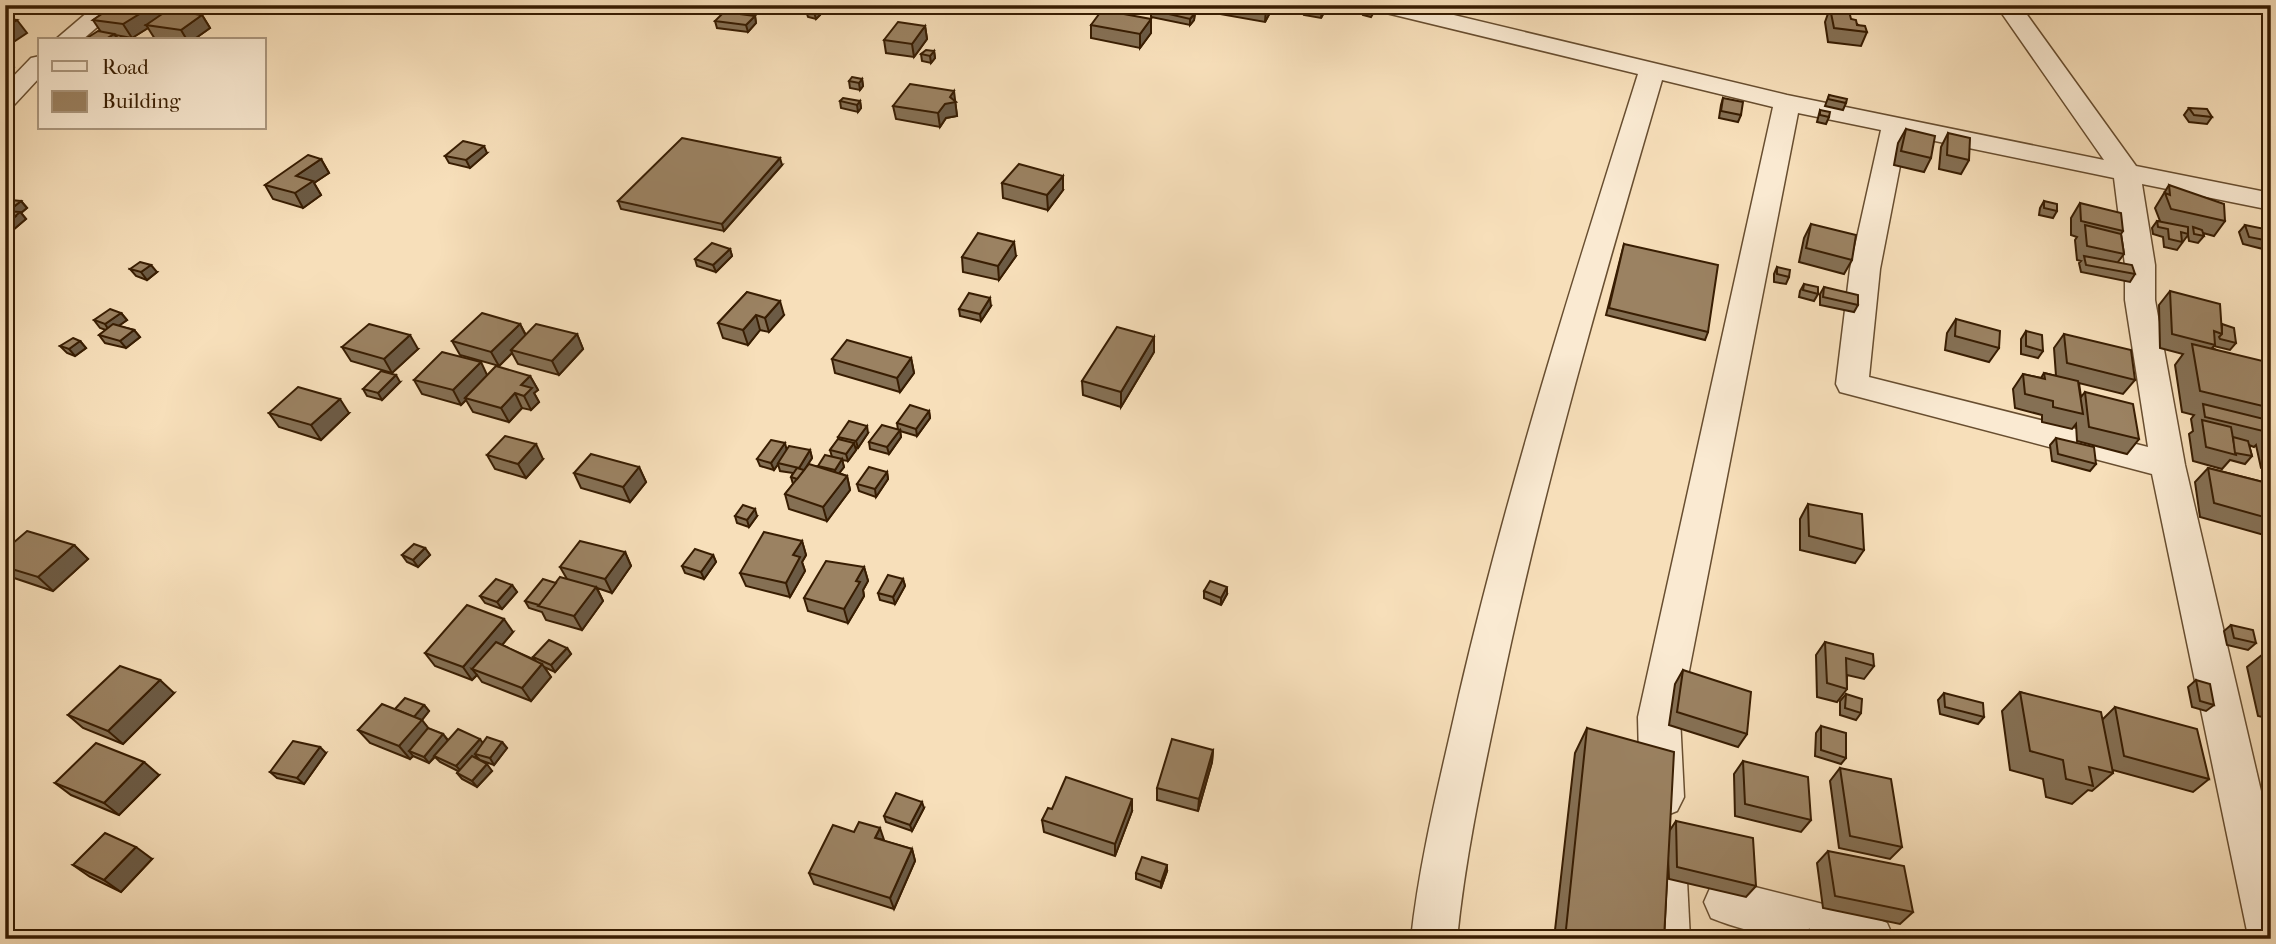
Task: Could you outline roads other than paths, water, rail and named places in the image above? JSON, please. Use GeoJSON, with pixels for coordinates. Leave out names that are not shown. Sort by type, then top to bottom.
{"type":"FeatureCollection","features":[{"type":"Feature","properties":{"kind":"street"},"geometry":{"type":"LineString","coordinates":[[70,38],[111,5]]}},
{"type":"Feature","properties":{"kind":"street"},"geometry":{"type":"LineString","coordinates":[[1382,5],[1787,103],[2271,202]]}},
{"type":"Feature","properties":{"kind":"street"},"geometry":{"type":"LineString","coordinates":[[2008,5],[2127,173],[2140,265],[2140,300],[2168,465],[2271,936]]}},
{"type":"Feature","properties":{"kind":"street"},"geometry":{"type":"LineString","coordinates":[[5,100],[38,65]]}},
{"type":"Feature","properties":{"kind":"street"},"geometry":{"type":"LineString","coordinates":[[1434,939],[1441,871],[1502,598],[1555,391],[1652,70]]}},
{"type":"Feature","properties":{"kind":"street"},"geometry":{"type":"LineString","coordinates":[[1667,939],[1659,717],[1787,103]]}},
{"type":"Feature","properties":{"kind":"street"},"geometry":{"type":"LineString","coordinates":[[1895,126],[1865,270],[1852,384],[2168,465]]}},
{"type":"Feature","properties":{"kind":"street"},"geometry":{"type":"LineString","coordinates":[[1727,902],[1871,939]]}}]}
